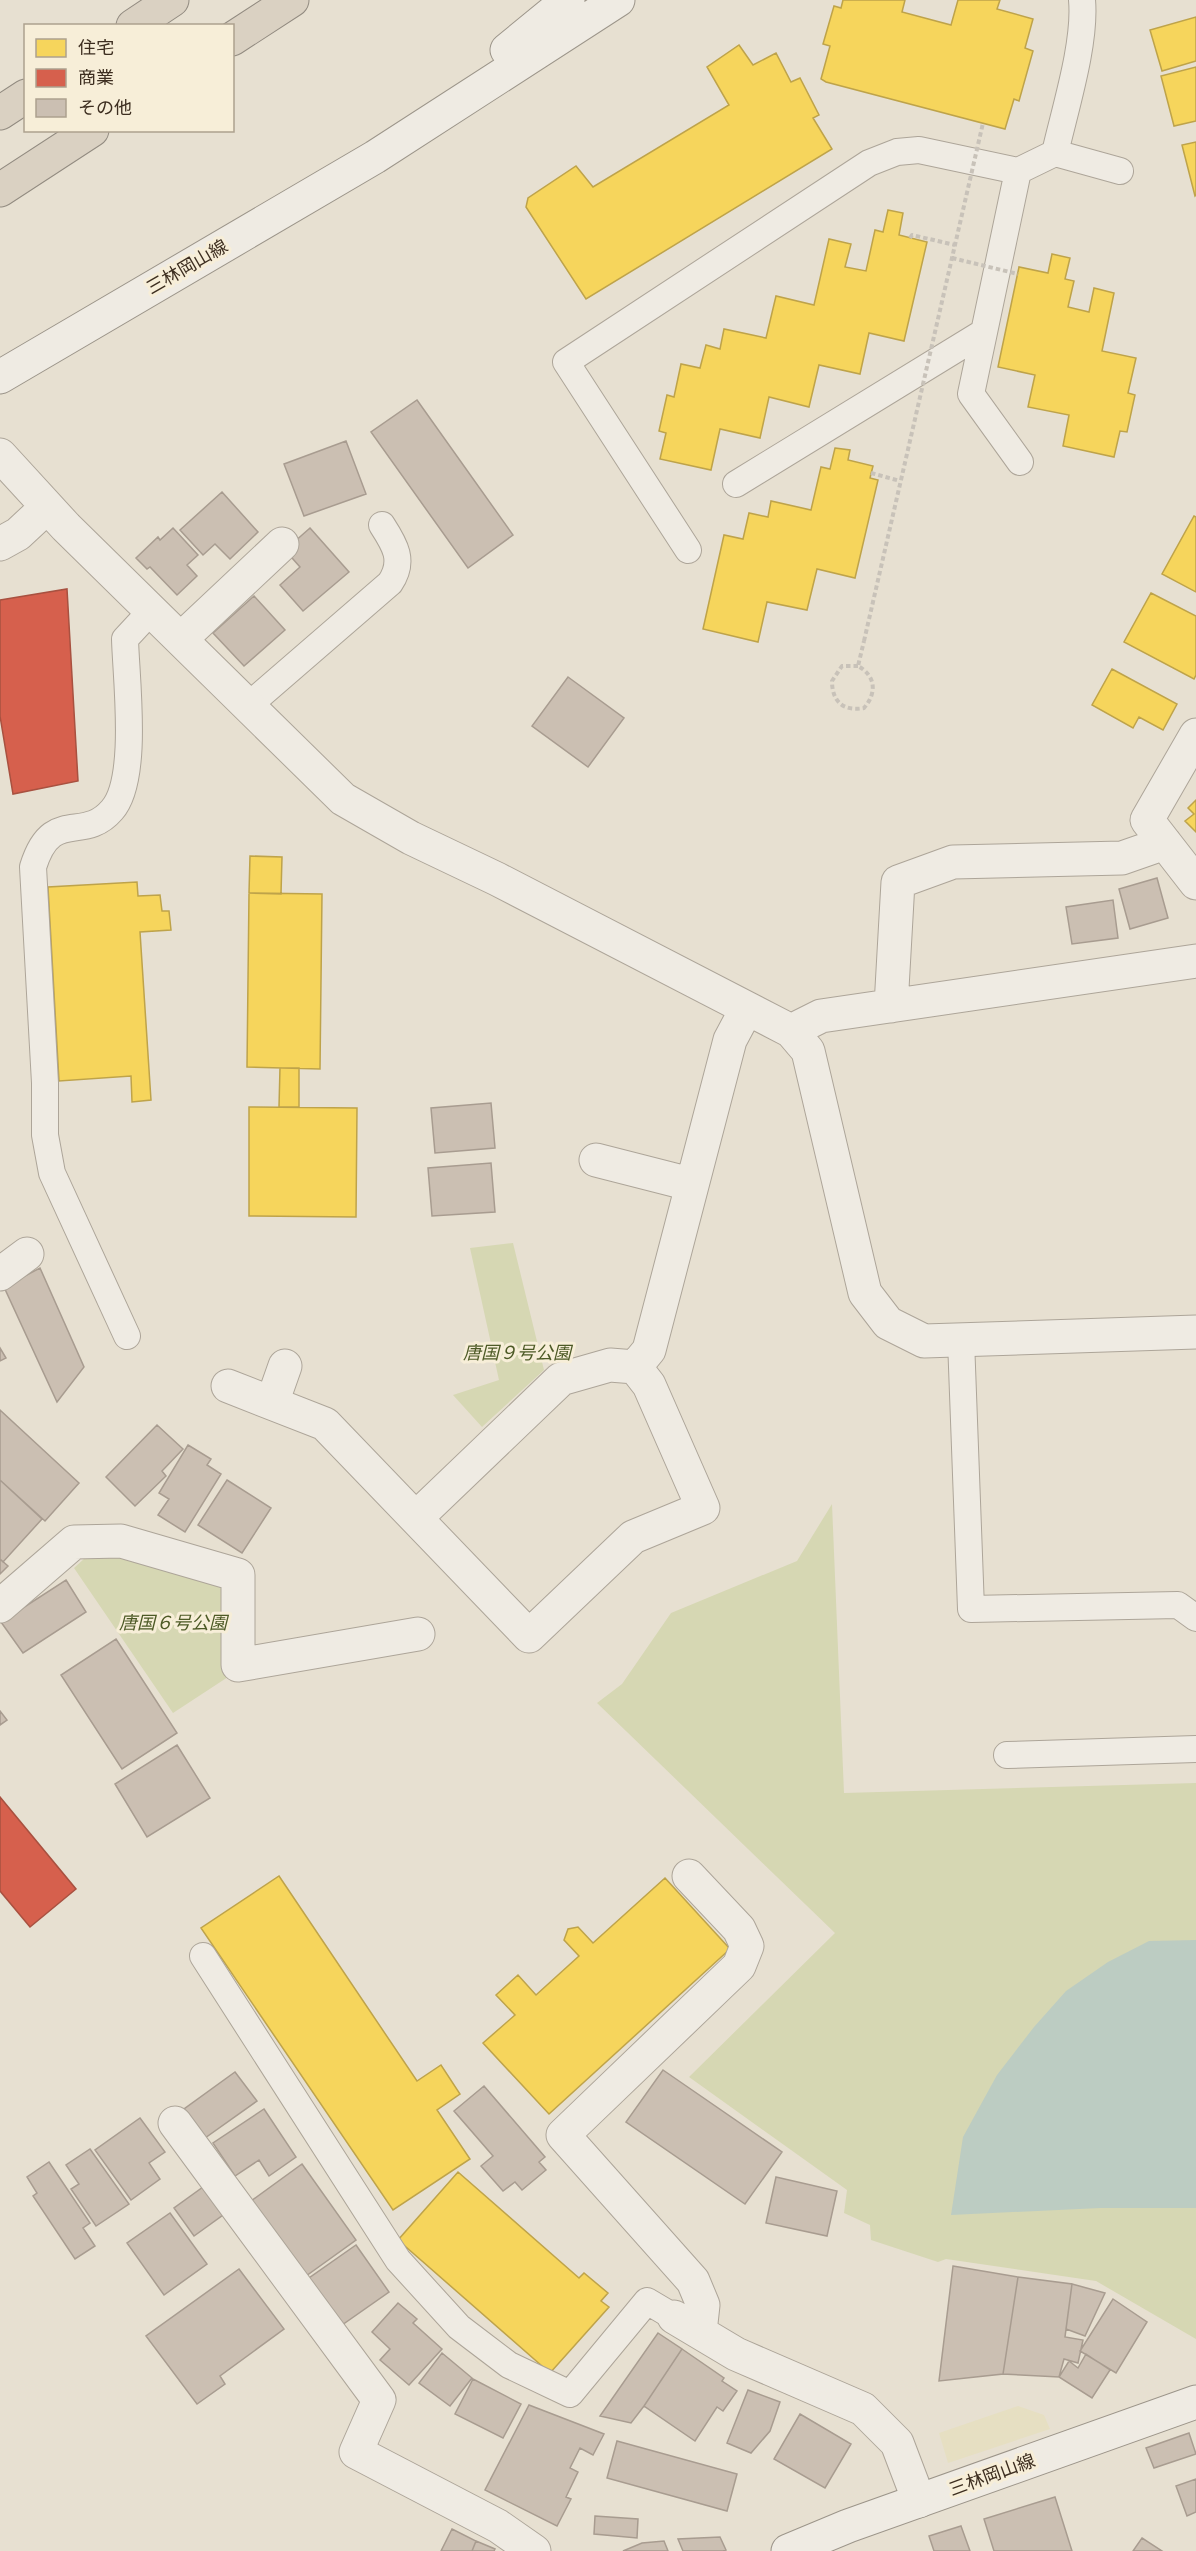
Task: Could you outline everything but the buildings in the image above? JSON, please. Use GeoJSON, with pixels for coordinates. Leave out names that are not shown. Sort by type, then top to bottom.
{"type":"FeatureCollection","features":[{"type":"Feature","properties":{"kind":"highway"},"geometry":{"type":"LineString","coordinates":[[137,24],[172,0]]}},
{"type":"Feature","properties":{"kind":"highway"},"geometry":{"type":"LineString","coordinates":[[234,38],[292,0]]}},
{"type":"Feature","properties":{"kind":"highway"},"geometry":{"type":"LineString","coordinates":[[0,113],[24,97]]}},
{"type":"Feature","properties":{"kind":"highway"},"geometry":{"type":"LineString","coordinates":[[0,190],[89,132]]}},
{"type":"Feature","properties":{"kind":"street","name":"三林岡山線"},"geometry":{"type":"LineString","coordinates":[[375,157],[568,0]]}},
{"type":"Feature","properties":{"kind":"street","name":"三林岡山線"},"geometry":{"type":"LineString","coordinates":[[0,377],[375,157],[618,0]]}},
{"type":"Feature","properties":{"kind":"street"},"geometry":{"type":"LineString","coordinates":[[0,455],[46,507],[343,800],[411,838],[497,879],[746,1010],[791,1031],[808,1051],[865,1293],[888,1323],[924,1341],[1196,1332]]}},
{"type":"Feature","properties":{"kind":"street"},"geometry":{"type":"LineString","coordinates":[[0,544],[18,534],[46,507]]}},
{"type":"Feature","properties":{"kind":"street"},"geometry":{"type":"LineString","coordinates":[[182,639],[282,544]]}},
{"type":"Feature","properties":{"kind":"street"},"geometry":{"type":"LineString","coordinates":[[1196,735],[1147,820],[1196,883]]}},
{"type":"Feature","properties":{"kind":"street"},"geometry":{"type":"LineString","coordinates":[[891,1005],[898,882],[953,862],[1122,858],[1165,843]]}},
{"type":"Feature","properties":{"kind":"street"},"geometry":{"type":"LineString","coordinates":[[791,1031],[821,1016],[1196,961]]}},
{"type":"Feature","properties":{"kind":"street"},"geometry":{"type":"LineString","coordinates":[[635,1367],[650,1350],[690,1184],[730,1040],[746,1010]]}},
{"type":"Feature","properties":{"kind":"street"},"geometry":{"type":"LineString","coordinates":[[596,1160],[690,1184]]}},
{"type":"Feature","properties":{"kind":"street"},"geometry":{"type":"LineString","coordinates":[[0,1274],[27,1254]]}},
{"type":"Feature","properties":{"kind":"street"},"geometry":{"type":"LineString","coordinates":[[228,1386],[325,1424],[529,1636],[633,1537],[703,1508],[649,1385],[635,1367],[610,1365],[561,1379],[416,1518]]}},
{"type":"Feature","properties":{"kind":"street"},"geometry":{"type":"LineString","coordinates":[[272,1403],[285,1366]]}},
{"type":"Feature","properties":{"kind":"street"},"geometry":{"type":"LineString","coordinates":[[0,1606],[74,1542],[121,1541],[238,1575],[238,1665],[418,1634]]}},
{"type":"Feature","properties":{"kind":"street"},"geometry":{"type":"LineString","coordinates":[[689,1876],[739,1929],[747,1946],[739,1966],[563,2135],[693,2281],[703,2305],[687,2324],[736,2354],[863,2409],[897,2443],[919,2501]]}},
{"type":"Feature","properties":{"kind":"street"},"geometry":{"type":"LineString","coordinates":[[175,2123],[379,2400],[356,2452],[498,2526],[534,2551]]}},
{"type":"Feature","properties":{"kind":"street","name":"三林岡山線"},"geometry":{"type":"LineString","coordinates":[[788,2551],[848,2526],[1196,2402]]}},
{"type":"Feature","properties":{"kind":"lane"},"geometry":{"type":"LineString","coordinates":[[1055,153],[1075,60],[1083,12],[1082,0]]}},
{"type":"Feature","properties":{"kind":"lane"},"geometry":{"type":"LineString","coordinates":[[688,550],[566,362],[869,163],[897,152],[919,150],[1018,171],[1055,153],[1120,171]]}},
{"type":"Feature","properties":{"kind":"lane"},"geometry":{"type":"LineString","coordinates":[[1018,171],[971,394],[1020,462]]}},
{"type":"Feature","properties":{"kind":"lane"},"geometry":{"type":"LineString","coordinates":[[736,484],[984,332]]}},
{"type":"Feature","properties":{"kind":"lane"},"geometry":{"type":"LineString","coordinates":[[249,705],[390,583],[397,573],[398,554],[382,525]]}},
{"type":"Feature","properties":{"kind":"lane"},"geometry":{"type":"LineString","coordinates":[[128,1336],[52,1173],[47,1145],[33,867],[40,847],[52,833],[95,824],[113,810],[129,767],[125,639],[151,611]]}},
{"type":"Feature","properties":{"kind":"lane"},"geometry":{"type":"LineString","coordinates":[[961,1340],[971,1609],[1178,1605],[1196,1618]]}},
{"type":"Feature","properties":{"kind":"lane"},"geometry":{"type":"LineString","coordinates":[[1006,1755],[1196,1749]]}},
{"type":"Feature","properties":{"kind":"lane"},"geometry":{"type":"LineString","coordinates":[[202,1956],[398,2260],[459,2327],[519,2370],[570,2394],[647,2301],[687,2324]]}},
{"type":"Feature","properties":{"kind":"path"},"geometry":{"type":"LineString","coordinates":[[858,666],[982,123]]}},
{"type":"Feature","properties":{"kind":"path"},"geometry":{"type":"LineString","coordinates":[[910,238],[912,234],[955,245]]}},
{"type":"Feature","properties":{"kind":"path"},"geometry":{"type":"LineString","coordinates":[[952,258],[1018,274]]}},
{"type":"Feature","properties":{"kind":"path"},"geometry":{"type":"LineString","coordinates":[[871,473],[900,481]]}},
{"type":"Feature","properties":{"kind":"path"},"geometry":{"type":"LineString","coordinates":[[842,666],[858,666],[868,671],[873,681],[873,691],[864,708],[853,710],[842,706],[835,699],[832,681],[842,666]]}},
{"type":"Feature","properties":{"kind":"shaded area"},"geometry":{"type":"Polygon","coordinates":[[[1196,1940],[1196,2208],[1100,2208],[951,2215],[963,2137],[997,2075],[1034,2027],[1066,1991],[1108,1962],[1149,1941],[1196,1940]]]}},
{"type":"Feature","properties":{"kind":"shaded area"},"geometry":{"type":"Polygon","coordinates":[[[1018,2406],[1044,2415],[1050,2429],[948,2463],[939,2433],[1018,2406]]]}},
{"type":"Feature","properties":{"kind":"green space","name":"唐国９号公園"},"geometry":{"type":"Polygon","coordinates":[[[513,1243],[544,1370],[482,1427],[453,1395],[499,1380],[470,1248],[513,1243]]]}},
{"type":"Feature","properties":{"kind":"green space"},"geometry":{"type":"Polygon","coordinates":[[[832,1504],[844,1793],[1196,1783],[1196,2339],[1096,2281],[946,2259],[938,2262],[871,2240],[870,2225],[844,2213],[847,2190],[689,2077],[835,1933],[597,1703],[622,1684],[671,1613],[797,1561],[832,1504]]]}},
{"type":"Feature","properties":{"kind":"green space","name":"唐国６号公園"},"geometry":{"type":"Polygon","coordinates":[[[111,1555],[223,1585],[228,1677],[173,1713],[74,1568],[85,1558],[111,1555]]]}}]}
